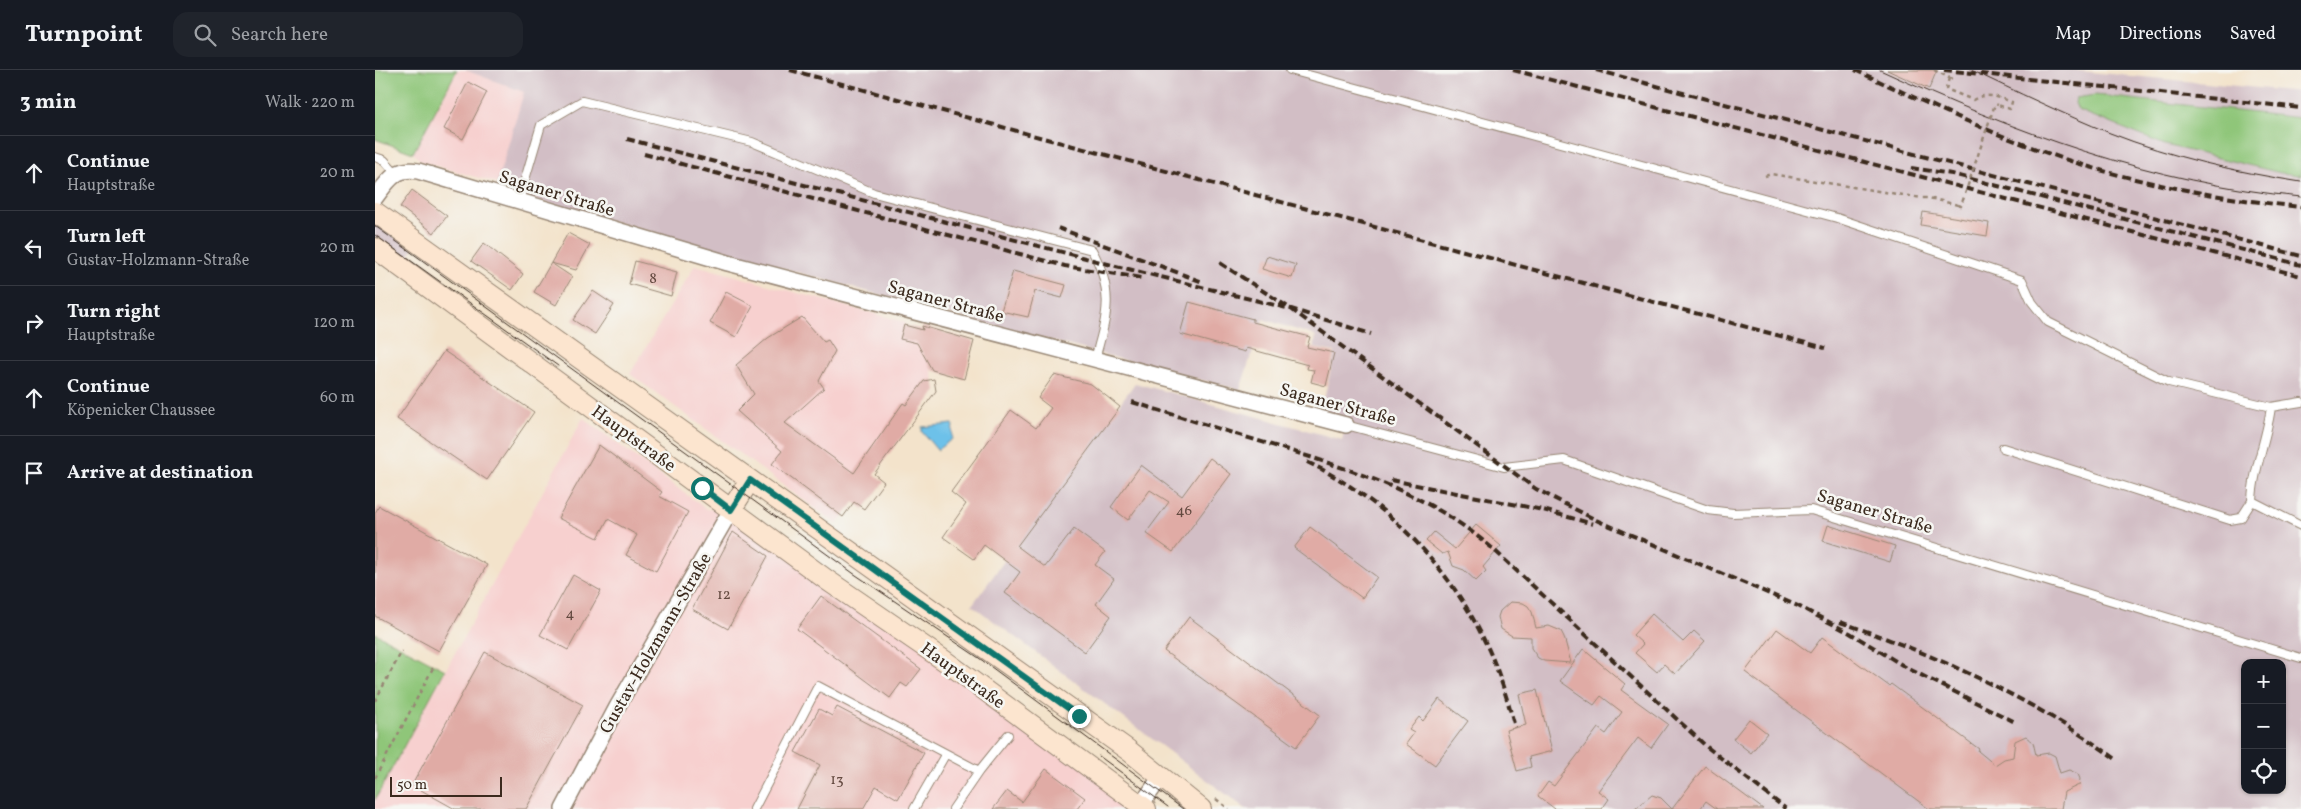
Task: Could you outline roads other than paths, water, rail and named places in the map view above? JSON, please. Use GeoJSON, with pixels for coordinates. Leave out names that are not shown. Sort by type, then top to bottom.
{"type":"FeatureCollection","features":[{"type":"Feature","properties":{"kind":"main road","name":"Hauptstraße"},"geometry":{"type":"LineString","coordinates":[[375,212],[501,304],[656,411],[1128,750],[1201,809]]}},
{"type":"Feature","properties":{"kind":"main road","name":"Hauptstraße"},"geometry":{"type":"LineString","coordinates":[[375,248],[841,590],[945,661],[1142,808]]}},
{"type":"Feature","properties":{"kind":"main road","name":"Gustav-Holzmann-Straße"},"geometry":{"type":"LineString","coordinates":[[731,510],[750,480]]}},
{"type":"Feature","properties":{"kind":"street","name":"Saganer Straße"},"geometry":{"type":"LineString","coordinates":[[396,173],[410,169],[418,171],[728,263],[1347,425]]}},
{"type":"Feature","properties":{"kind":"street"},"geometry":{"type":"LineString","coordinates":[[375,198],[396,173]]}},
{"type":"Feature","properties":{"kind":"street","name":"Gustav-Holzmann-Straße"},"geometry":{"type":"LineString","coordinates":[[563,809],[627,689],[731,510]]}},
{"type":"Feature","properties":{"kind":"street"},"geometry":{"type":"LineString","coordinates":[[1142,808],[1161,777]]}},
{"type":"Feature","properties":{"kind":"lane"},"geometry":{"type":"LineString","coordinates":[[1290,70],[1810,210],[2022,280],[2032,302],[2048,322],[2169,382],[2271,407],[2301,402]]}},
{"type":"Feature","properties":{"kind":"lane"},"geometry":{"type":"LineString","coordinates":[[519,200],[541,124],[582,101],[752,142],[874,193],[1092,250],[1100,267],[1108,309],[1095,359]]}},
{"type":"Feature","properties":{"kind":"lane"},"geometry":{"type":"LineString","coordinates":[[375,157],[384,160],[396,173]]}},
{"type":"Feature","properties":{"kind":"lane"},"geometry":{"type":"LineString","coordinates":[[2003,448],[2231,520],[2241,518],[2252,501],[2253,484],[2269,425],[2271,407]]}},
{"type":"Feature","properties":{"kind":"lane","name":"Saganer Straße"},"geometry":{"type":"LineString","coordinates":[[1347,425],[1504,467],[1519,467],[1553,460],[1575,462],[1708,510],[1733,513],[1811,510],[2301,658]]}},
{"type":"Feature","properties":{"kind":"lane"},"geometry":{"type":"LineString","coordinates":[[2252,501],[2301,526]]}},
{"type":"Feature","properties":{"kind":"lane"},"geometry":{"type":"LineString","coordinates":[[754,809],[818,686],[945,755],[979,771]]}},
{"type":"Feature","properties":{"kind":"lane"},"geometry":{"type":"LineString","coordinates":[[953,809],[979,771],[1008,735]]}},
{"type":"Feature","properties":{"kind":"lane"},"geometry":{"type":"LineString","coordinates":[[914,809],[945,755]]}},
{"type":"Feature","properties":{"kind":"water"},"geometry":{"type":"Polygon","coordinates":[[[953,424],[952,439],[937,450],[922,432],[922,427],[953,424]]]}},
{"type":"Feature","properties":{"kind":"tram line"},"geometry":{"type":"LineString","coordinates":[[1880,70],[1982,114],[2085,152],[2191,180],[2301,197]]}},
{"type":"Feature","properties":{"kind":"tram line"},"geometry":{"type":"LineString","coordinates":[[1971,70],[2023,95],[2133,142],[2204,163],[2252,174],[2301,182]]}},
{"type":"Feature","properties":{"kind":"tram line"},"geometry":{"type":"LineString","coordinates":[[375,226],[853,573],[979,658],[1183,809]]}},
{"type":"Feature","properties":{"kind":"tram line"},"geometry":{"type":"LineString","coordinates":[[375,235],[558,366]]}},
{"type":"Feature","properties":{"kind":"tram line"},"geometry":{"type":"LineString","coordinates":[[1099,756],[1168,807]]}},
{"type":"Feature","properties":{"kind":"railway"},"geometry":{"type":"LineString","coordinates":[[790,70],[1825,348]]}},
{"type":"Feature","properties":{"kind":"railway"},"geometry":{"type":"LineString","coordinates":[[1513,70],[2301,276]]}},
{"type":"Feature","properties":{"kind":"railway"},"geometry":{"type":"LineString","coordinates":[[1596,70],[2301,256]]}},
{"type":"Feature","properties":{"kind":"railway"},"geometry":{"type":"LineString","coordinates":[[1855,70],[2007,138],[2100,170],[2200,193],[2301,207]]}},
{"type":"Feature","properties":{"kind":"railway"},"geometry":{"type":"LineString","coordinates":[[1944,70],[2301,108]]}},
{"type":"Feature","properties":{"kind":"railway"},"geometry":{"type":"LineString","coordinates":[[627,139],[1112,265],[1291,309],[1371,334]]}},
{"type":"Feature","properties":{"kind":"railway"},"geometry":{"type":"LineString","coordinates":[[644,154],[1065,266],[1142,278]]}},
{"type":"Feature","properties":{"kind":"railway"},"geometry":{"type":"LineString","coordinates":[[1911,168],[1952,174],[2301,265]]}},
{"type":"Feature","properties":{"kind":"railway"},"geometry":{"type":"LineString","coordinates":[[1058,228],[1203,282]]}},
{"type":"Feature","properties":{"kind":"railway"},"geometry":{"type":"LineString","coordinates":[[1220,263],[1291,309],[1536,489],[1596,520],[1798,606],[1850,633],[1907,668],[2015,722]]}},
{"type":"Feature","properties":{"kind":"railway"},"geometry":{"type":"LineString","coordinates":[[1132,402],[1343,468],[1395,488],[1445,514],[1492,548],[1707,747],[1786,809]]}},
{"type":"Feature","properties":{"kind":"railway"},"geometry":{"type":"LineString","coordinates":[[1307,462],[1367,498],[1394,520],[1442,571],[1462,600],[1494,662],[1515,727]]}},
{"type":"Feature","properties":{"kind":"railway"},"geometry":{"type":"LineString","coordinates":[[1391,480],[1543,510],[1593,524]]}},
{"type":"Feature","properties":{"kind":"railway"},"geometry":{"type":"LineString","coordinates":[[1840,622],[1912,649],[1983,680],[2051,717],[2116,759]]}}]}
